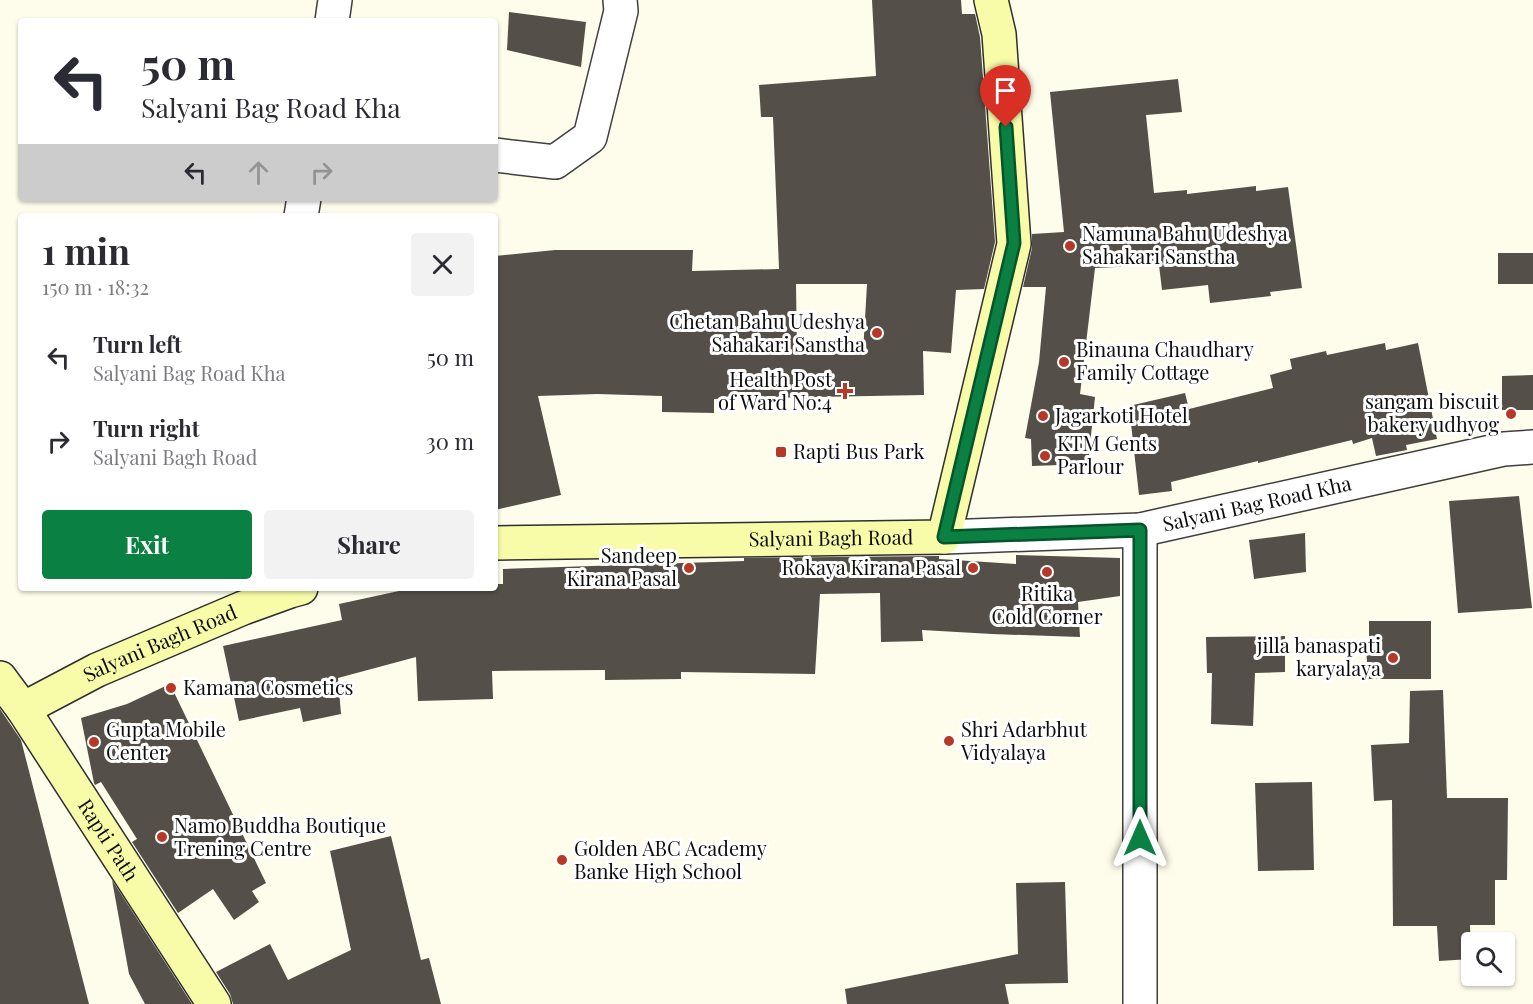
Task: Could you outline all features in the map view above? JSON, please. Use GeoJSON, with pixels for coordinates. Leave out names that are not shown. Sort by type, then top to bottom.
{"type":"FeatureCollection","features":[{"type":"Feature","properties":{"kind":"street"},"geometry":{"type":"LineString","coordinates":[[332,18],[335,0]]}},
{"type":"Feature","properties":{"kind":"street"},"geometry":{"type":"LineString","coordinates":[[498,155],[555,162],[590,137],[621,11],[620,0]]}},
{"type":"Feature","properties":{"kind":"street"},"geometry":{"type":"LineString","coordinates":[[944,537],[1014,243],[999,34],[991,0]]}},
{"type":"Feature","properties":{"kind":"street","name":"Salyani Bag Road Kha"},"geometry":{"type":"LineString","coordinates":[[944,537],[1140,530],[1504,449],[1533,447]]}},
{"type":"Feature","properties":{"kind":"street"},"geometry":{"type":"LineString","coordinates":[[1140,530],[1140,1004]]}},
{"type":"Feature","properties":{"kind":"street","name":"Salyani Bagh Road"},"geometry":{"type":"LineString","coordinates":[[498,543],[944,537]]}},
{"type":"Feature","properties":{"kind":"street","name":"Salyani Bagh Road"},"geometry":{"type":"LineString","coordinates":[[11,710],[243,608],[290,591]]}},
{"type":"Feature","properties":{"kind":"street","name":"Rapti Path"},"geometry":{"type":"LineString","coordinates":[[0,678],[11,710],[214,1004]]}},
{"type":"Feature","properties":{"kind":"building"},"geometry":{"type":"Polygon","coordinates":[[[872,0],[961,0],[962,14],[975,14],[980,37],[995,242],[984,289],[956,290],[951,353],[923,351],[924,395],[714,399],[714,413],[662,412],[662,396],[597,394],[538,396],[561,495],[498,509],[498,256],[555,250],[693,250],[692,271],[779,269],[773,117],[761,117],[759,85],[876,76],[872,0]],[[796,284],[797,354],[863,353],[867,284],[796,284]]]}},
{"type":"Feature","properties":{"kind":"building"},"geometry":{"type":"Polygon","coordinates":[[[509,12],[586,22],[581,67],[507,50],[509,12]]]}},
{"type":"Feature","properties":{"kind":"building"},"geometry":{"type":"Polygon","coordinates":[[[1178,79],[1182,112],[1146,115],[1154,193],[1187,190],[1187,194],[1256,186],[1256,191],[1288,187],[1302,288],[1270,292],[1271,296],[1210,303],[1208,285],[1162,290],[1159,265],[1095,268],[1080,394],[1095,397],[1088,464],[1032,466],[1031,439],[1025,438],[1039,362],[1046,287],[1023,287],[1032,248],[1032,234],[1064,232],[1050,92],[1178,79]]]}},
{"type":"Feature","properties":{"kind":"building"},"geometry":{"type":"Polygon","coordinates":[[[1498,253],[1533,253],[1533,284],[1498,284],[1498,253]]]}},
{"type":"Feature","properties":{"kind":"building"},"geometry":{"type":"Polygon","coordinates":[[[1385,343],[1386,350],[1418,343],[1437,439],[1406,445],[1407,450],[1376,456],[1372,438],[1353,444],[1352,440],[1171,482],[1172,491],[1139,495],[1129,406],[1185,393],[1189,409],[1273,388],[1270,375],[1292,369],[1290,359],[1326,351],[1327,355],[1385,343]]]}},
{"type":"Feature","properties":{"kind":"building"},"geometry":{"type":"Polygon","coordinates":[[[1533,375],[1533,410],[1502,410],[1502,376],[1533,375]]]}},
{"type":"Feature","properties":{"kind":"building"},"geometry":{"type":"Polygon","coordinates":[[[1519,496],[1532,608],[1458,613],[1449,501],[1519,496]]]}},
{"type":"Feature","properties":{"kind":"building"},"geometry":{"type":"Polygon","coordinates":[[[1305,533],[1306,572],[1254,579],[1249,540],[1305,533]]]}},
{"type":"Feature","properties":{"kind":"building"},"geometry":{"type":"Polygon","coordinates":[[[1016,555],[1120,558],[1120,596],[1078,602],[1080,637],[922,630],[923,641],[881,642],[880,593],[820,594],[815,674],[681,672],[681,679],[605,680],[605,670],[492,671],[493,699],[418,701],[416,657],[338,678],[341,714],[303,722],[300,708],[239,721],[223,646],[342,620],[339,604],[399,591],[498,591],[498,584],[503,584],[503,569],[744,561],[744,558],[939,556],[939,559],[1016,564],[1016,555]]]}},
{"type":"Feature","properties":{"kind":"building"},"geometry":{"type":"Polygon","coordinates":[[[1369,621],[1431,621],[1431,679],[1368,679],[1366,646],[1369,646],[1369,621]]]}},
{"type":"Feature","properties":{"kind":"building"},"geometry":{"type":"Polygon","coordinates":[[[1285,636],[1285,672],[1255,673],[1253,726],[1211,724],[1212,673],[1207,673],[1206,637],[1285,636]]]}},
{"type":"Feature","properties":{"kind":"building"},"geometry":{"type":"Polygon","coordinates":[[[170,684],[266,883],[252,891],[259,902],[234,920],[213,889],[178,913],[132,842],[137,839],[101,782],[95,785],[94,783],[81,718],[127,704],[170,684]]]}},
{"type":"Feature","properties":{"kind":"building"},"geometry":{"type":"Polygon","coordinates":[[[1443,690],[1447,798],[1508,798],[1507,880],[1495,880],[1495,925],[1470,925],[1470,932],[1461,932],[1461,960],[1439,961],[1437,926],[1393,926],[1392,800],[1374,801],[1371,745],[1409,743],[1410,691],[1443,690]]]}},
{"type":"Feature","properties":{"kind":"building"},"geometry":{"type":"Polygon","coordinates":[[[0,709],[21,740],[89,1004],[0,1004],[0,709]]]}},
{"type":"Feature","properties":{"kind":"building"},"geometry":{"type":"Polygon","coordinates":[[[1312,782],[1314,870],[1258,871],[1255,783],[1312,782]]]}},
{"type":"Feature","properties":{"kind":"building"},"geometry":{"type":"Polygon","coordinates":[[[391,836],[421,960],[429,958],[441,1004],[233,1004],[230,994],[216,972],[270,944],[288,980],[351,950],[330,851],[391,836]]]}},
{"type":"Feature","properties":{"kind":"building"},"geometry":{"type":"Polygon","coordinates":[[[112,880],[192,1004],[145,1004],[129,974],[112,880]]]}},
{"type":"Feature","properties":{"kind":"building"},"geometry":{"type":"Polygon","coordinates":[[[1065,882],[1068,983],[1005,984],[1009,1004],[847,1004],[845,989],[1018,954],[1016,883],[1065,882]]]}},
{"type":"Feature","properties":{"kind":"place","name":"Namuna Bahu Udeshya Sahakari Sanstha"},"geometry":{"type":"Point","coordinates":[1070,246]}},
{"type":"Feature","properties":{"kind":"place","name":"Chetan Bahu Udeshya Sahakari Sanstha"},"geometry":{"type":"Point","coordinates":[877,333]}},
{"type":"Feature","properties":{"kind":"place","name":"Binauna Chaudhary Family Cottage"},"geometry":{"type":"Point","coordinates":[1064,362]}},
{"type":"Feature","properties":{"kind":"place","name":"Health Post of Ward No:4"},"geometry":{"type":"Point","coordinates":[845,391]}},
{"type":"Feature","properties":{"kind":"place","name":"sangam biscuit bakery udhyog"},"geometry":{"type":"Point","coordinates":[1511,414]}},
{"type":"Feature","properties":{"kind":"place","name":"Jagarkoti Hotel"},"geometry":{"type":"Point","coordinates":[1043,416]}},
{"type":"Feature","properties":{"kind":"place","name":"Rapti Bus Park"},"geometry":{"type":"Point","coordinates":[781,452]}},
{"type":"Feature","properties":{"kind":"place","name":"KTM Gents Parlour"},"geometry":{"type":"Point","coordinates":[1045,456]}},
{"type":"Feature","properties":{"kind":"place","name":"Sandeep Kirana Pasal"},"geometry":{"type":"Point","coordinates":[689,568]}},
{"type":"Feature","properties":{"kind":"place","name":"Rokaya Kirana Pasal"},"geometry":{"type":"Point","coordinates":[973,568]}},
{"type":"Feature","properties":{"kind":"place","name":"Ritika Cold Corner"},"geometry":{"type":"Point","coordinates":[1047,572]}},
{"type":"Feature","properties":{"kind":"place","name":"jilla banaspati karyalaya"},"geometry":{"type":"Point","coordinates":[1393,658]}},
{"type":"Feature","properties":{"kind":"place","name":"Kamana Cosmetics"},"geometry":{"type":"Point","coordinates":[171,688]}},
{"type":"Feature","properties":{"kind":"place","name":"Shri Adarbhut Vidyalaya"},"geometry":{"type":"Point","coordinates":[949,741]}},
{"type":"Feature","properties":{"kind":"place","name":"Gupta Mobile Center"},"geometry":{"type":"Point","coordinates":[94,742]}},
{"type":"Feature","properties":{"kind":"place","name":"Namo Buddha Boutique Trening Centre"},"geometry":{"type":"Point","coordinates":[162,837]}},
{"type":"Feature","properties":{"kind":"place","name":"Golden ABC Academy Banke High School"},"geometry":{"type":"Point","coordinates":[562,860]}},
{"type":"Feature","properties":{"kind":"route"},"geometry":{"type":"LineString","coordinates":[[1006,127],[1014,243],[944,537],[1140,530],[1140,838]]}}]}
